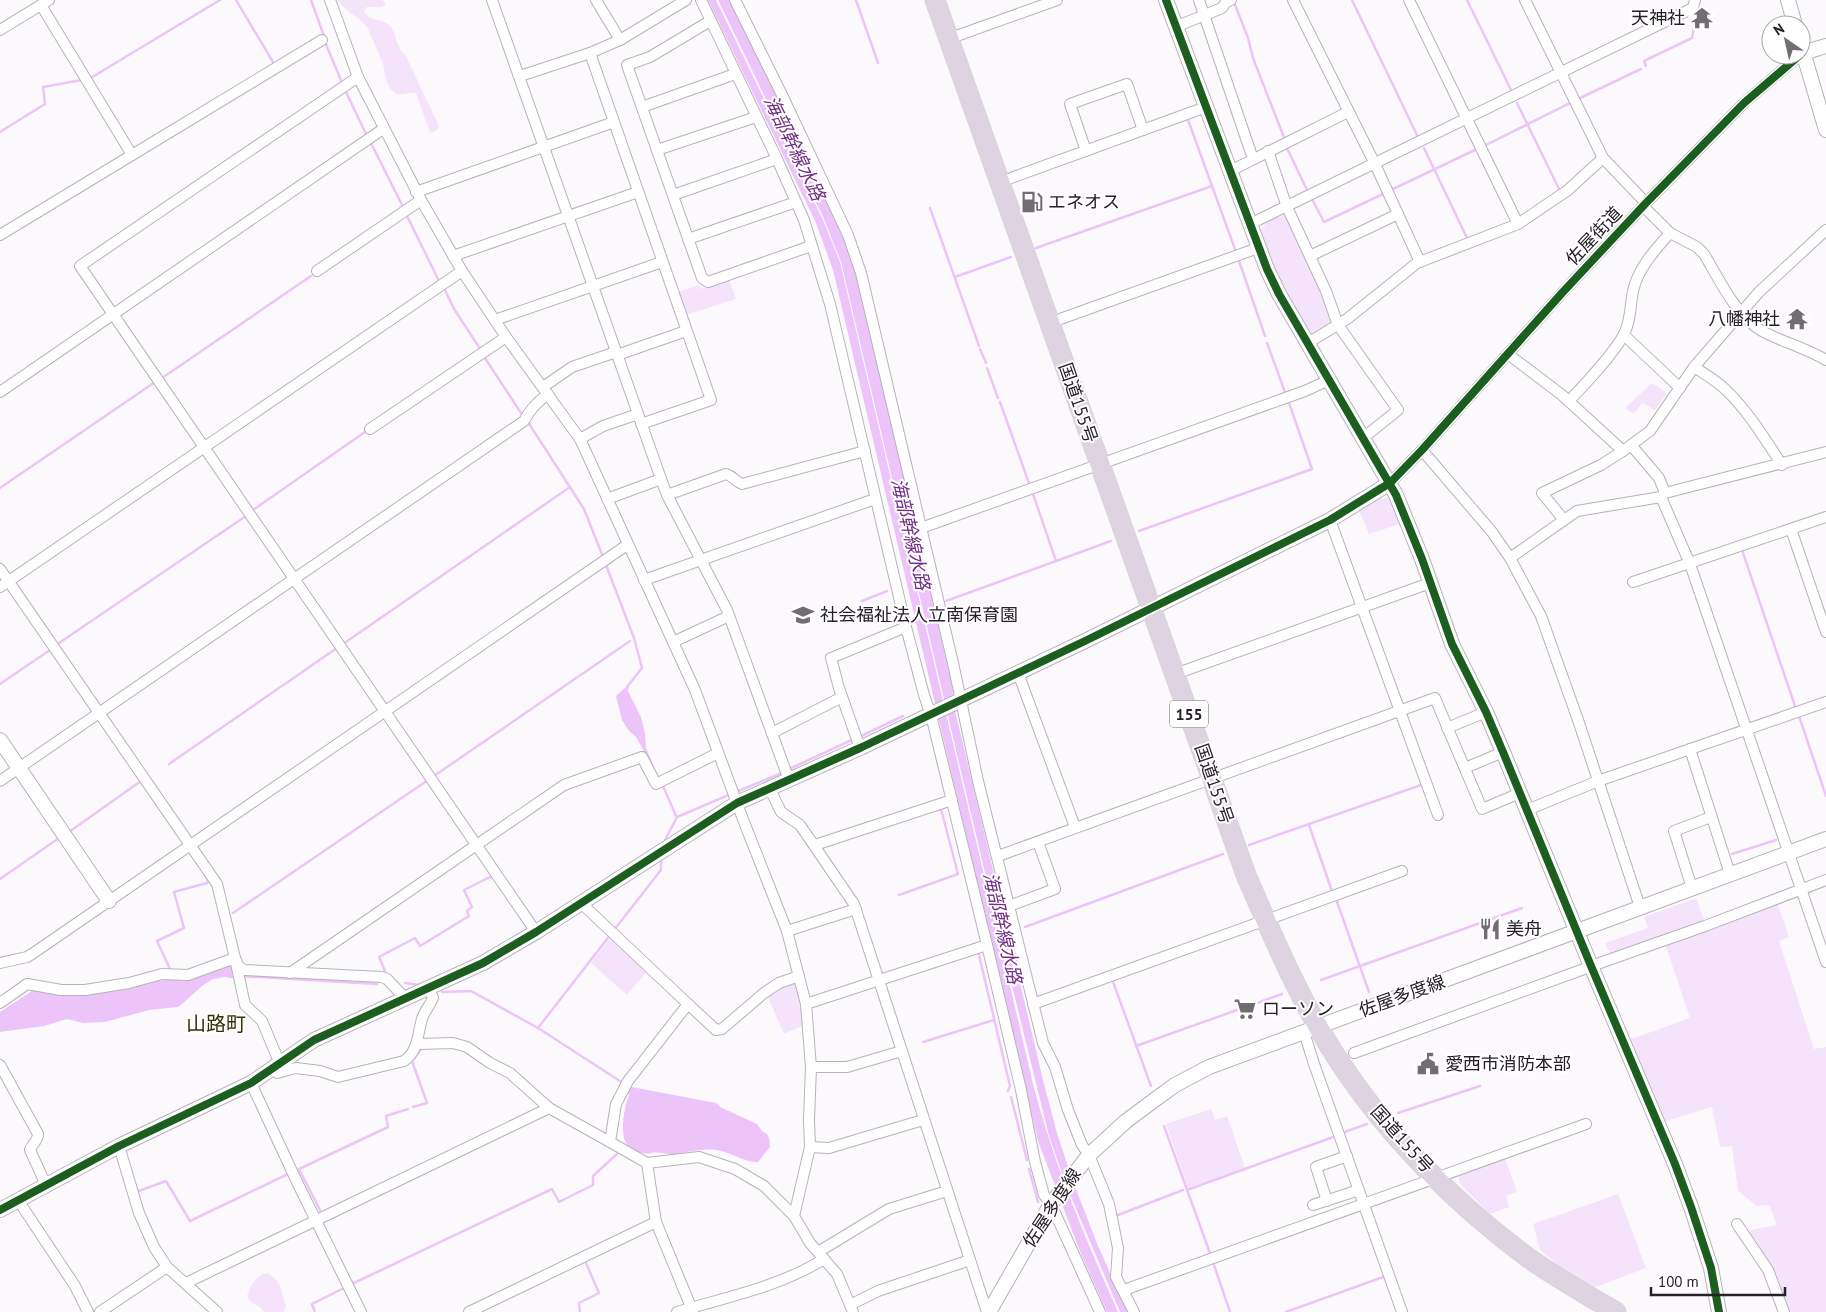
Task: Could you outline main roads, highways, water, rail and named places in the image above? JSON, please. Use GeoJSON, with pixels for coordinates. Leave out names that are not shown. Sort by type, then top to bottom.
{"type":"FeatureCollection","features":[{"type":"Feature","properties":{"kind":"highway","name":"国道155号"},"geometry":{"type":"LineString","coordinates":[[935,0],[1246,875],[1311,1029],[1336,1057],[1372,1108],[1408,1150],[1466,1207],[1530,1259],[1616,1312]]}},
{"type":"Feature","properties":{"kind":"water"},"geometry":{"type":"Polygon","coordinates":[[[708,0],[716,0],[823,220],[840,262],[1034,1088],[1051,1146],[1072,1202],[1118,1312],[1107,1312],[1081,1254],[1038,1141],[833,270],[816,223],[708,0]]]}},
{"type":"Feature","properties":{"kind":"water","name":"海部幹線水路"},"geometry":{"type":"Polygon","coordinates":[[[718,0],[731,0],[844,236],[858,281],[953,689],[954,706],[1044,1084],[1071,1176],[1098,1246],[1128,1312],[1120,1312],[1066,1185],[1049,1136],[1001,941],[841,262],[824,219],[718,0]]]}},
{"type":"Feature","properties":{"kind":"water"},"geometry":{"type":"Polygon","coordinates":[[[629,686],[628,691],[641,717],[646,748],[658,775],[636,737],[629,731],[622,720],[616,696],[629,686]]]}},
{"type":"Feature","properties":{"kind":"water"},"geometry":{"type":"Polygon","coordinates":[[[231,965],[236,979],[225,977],[213,979],[178,1007],[149,1010],[105,1022],[83,1023],[67,1019],[44,1026],[0,1032],[0,1012],[32,991],[105,992],[158,981],[178,979],[231,965]]]}},
{"type":"Feature","properties":{"kind":"water"},"geometry":{"type":"Polygon","coordinates":[[[630,1085],[632,1087],[716,1103],[720,1107],[757,1124],[767,1134],[770,1147],[758,1162],[748,1161],[726,1152],[715,1150],[672,1154],[655,1152],[649,1154],[634,1150],[626,1144],[623,1130],[625,1107],[629,1095],[626,1089],[630,1085]]]}},
{"type":"Feature","properties":{"kind":"waterway"},"geometry":{"type":"LineString","coordinates":[[89,79],[220,0]]}},
{"type":"Feature","properties":{"kind":"waterway"},"geometry":{"type":"LineString","coordinates":[[236,0],[273,62]]}},
{"type":"Feature","properties":{"kind":"waterway"},"geometry":{"type":"LineString","coordinates":[[311,0],[324,36]]}},
{"type":"Feature","properties":{"kind":"waterway"},"geometry":{"type":"LineString","coordinates":[[856,0],[878,63]]}},
{"type":"Feature","properties":{"kind":"waterway"},"geometry":{"type":"LineString","coordinates":[[1352,0],[1418,137]]}},
{"type":"Feature","properties":{"kind":"waterway"},"geometry":{"type":"LineString","coordinates":[[1467,0],[1512,92]]}},
{"type":"Feature","properties":{"kind":"waterway"},"geometry":{"type":"LineString","coordinates":[[1234,2],[1248,38],[1253,58],[1285,140]]}},
{"type":"Feature","properties":{"kind":"waterway"},"geometry":{"type":"LineString","coordinates":[[1646,66],[1644,61],[1692,38],[1697,9]]}},
{"type":"Feature","properties":{"kind":"waterway"},"geometry":{"type":"LineString","coordinates":[[325,42],[343,85]]}},
{"type":"Feature","properties":{"kind":"waterway"},"geometry":{"type":"LineString","coordinates":[[1578,99],[1641,69]]}},
{"type":"Feature","properties":{"kind":"waterway"},"geometry":{"type":"LineString","coordinates":[[0,132],[45,104],[43,87],[82,80]]}},
{"type":"Feature","properties":{"kind":"waterway"},"geometry":{"type":"LineString","coordinates":[[345,90],[367,136]]}},
{"type":"Feature","properties":{"kind":"waterway"},"geometry":{"type":"LineString","coordinates":[[1484,146],[1572,102]]}},
{"type":"Feature","properties":{"kind":"waterway"},"geometry":{"type":"LineString","coordinates":[[1517,103],[1560,191]]}},
{"type":"Feature","properties":{"kind":"waterway"},"geometry":{"type":"LineString","coordinates":[[1187,117],[1236,252]]}},
{"type":"Feature","properties":{"kind":"waterway"},"geometry":{"type":"LineString","coordinates":[[370,141],[403,207]]}},
{"type":"Feature","properties":{"kind":"waterway"},"geometry":{"type":"LineString","coordinates":[[1286,146],[1307,190]]}},
{"type":"Feature","properties":{"kind":"waterway"},"geometry":{"type":"LineString","coordinates":[[1424,148],[1467,238]]}},
{"type":"Feature","properties":{"kind":"waterway"},"geometry":{"type":"LineString","coordinates":[[1393,189],[1477,149]]}},
{"type":"Feature","properties":{"kind":"waterway"},"geometry":{"type":"LineString","coordinates":[[1036,248],[1212,186]]}},
{"type":"Feature","properties":{"kind":"waterway"},"geometry":{"type":"LineString","coordinates":[[1312,199],[1324,222],[1385,193]]}},
{"type":"Feature","properties":{"kind":"waterway"},"geometry":{"type":"LineString","coordinates":[[930,208],[979,346]]}},
{"type":"Feature","properties":{"kind":"waterway"},"geometry":{"type":"LineString","coordinates":[[406,214],[439,281]]}},
{"type":"Feature","properties":{"kind":"waterway"},"geometry":{"type":"LineString","coordinates":[[955,277],[1011,257]]}},
{"type":"Feature","properties":{"kind":"waterway"},"geometry":{"type":"LineString","coordinates":[[1238,258],[1265,336]]}},
{"type":"Feature","properties":{"kind":"waterway"},"geometry":{"type":"LineString","coordinates":[[162,378],[311,276]]}},
{"type":"Feature","properties":{"kind":"waterway"},"geometry":{"type":"LineString","coordinates":[[444,288],[454,309],[481,350]]}},
{"type":"Feature","properties":{"kind":"waterway"},"geometry":{"type":"LineString","coordinates":[[1267,343],[1286,395]]}},
{"type":"Feature","properties":{"kind":"waterway"},"geometry":{"type":"LineString","coordinates":[[980,349],[986,363]]}},
{"type":"Feature","properties":{"kind":"waterway"},"geometry":{"type":"LineString","coordinates":[[485,358],[521,413]]}},
{"type":"Feature","properties":{"kind":"waterway"},"geometry":{"type":"LineString","coordinates":[[987,368],[998,398]]}},
{"type":"Feature","properties":{"kind":"waterway"},"geometry":{"type":"LineString","coordinates":[[0,488],[155,382]]}},
{"type":"Feature","properties":{"kind":"waterway"},"geometry":{"type":"LineString","coordinates":[[1139,531],[1312,469],[1288,400]]}},
{"type":"Feature","properties":{"kind":"waterway"},"geometry":{"type":"LineString","coordinates":[[1000,402],[1030,486]]}},
{"type":"Feature","properties":{"kind":"waterway"},"geometry":{"type":"LineString","coordinates":[[528,422],[584,509],[603,557]]}},
{"type":"Feature","properties":{"kind":"waterway"},"geometry":{"type":"LineString","coordinates":[[253,510],[365,432]]}},
{"type":"Feature","properties":{"kind":"waterway"},"geometry":{"type":"LineString","coordinates":[[343,644],[570,487]]}},
{"type":"Feature","properties":{"kind":"waterway"},"geometry":{"type":"LineString","coordinates":[[1032,491],[1056,561]]}},
{"type":"Feature","properties":{"kind":"waterway"},"geometry":{"type":"LineString","coordinates":[[59,643],[246,516]]}},
{"type":"Feature","properties":{"kind":"waterway"},"geometry":{"type":"LineString","coordinates":[[946,601],[1111,541]]}},
{"type":"Feature","properties":{"kind":"waterway"},"geometry":{"type":"LineString","coordinates":[[1742,550],[1796,709]]}},
{"type":"Feature","properties":{"kind":"waterway"},"geometry":{"type":"LineString","coordinates":[[606,565],[634,638],[642,668],[627,687]]}},
{"type":"Feature","properties":{"kind":"waterway"},"geometry":{"type":"LineString","coordinates":[[862,601],[887,591]]}},
{"type":"Feature","properties":{"kind":"waterway"},"geometry":{"type":"LineString","coordinates":[[434,776],[630,641]]}},
{"type":"Feature","properties":{"kind":"waterway"},"geometry":{"type":"LineString","coordinates":[[169,764],[337,648]]}},
{"type":"Feature","properties":{"kind":"waterway"},"geometry":{"type":"LineString","coordinates":[[0,684],[50,650]]}},
{"type":"Feature","properties":{"kind":"waterway"},"geometry":{"type":"LineString","coordinates":[[85,701],[92,711]]}},
{"type":"Feature","properties":{"kind":"waterway"},"geometry":{"type":"LineString","coordinates":[[859,737],[903,716]]}},
{"type":"Feature","properties":{"kind":"waterway"},"geometry":{"type":"LineString","coordinates":[[1799,716],[1826,796]]}},
{"type":"Feature","properties":{"kind":"waterway"},"geometry":{"type":"LineString","coordinates":[[789,769],[854,739]]}},
{"type":"Feature","properties":{"kind":"waterway"},"geometry":{"type":"LineString","coordinates":[[736,792],[784,772]]}},
{"type":"Feature","properties":{"kind":"waterway"},"geometry":{"type":"LineString","coordinates":[[233,913],[428,780]]}},
{"type":"Feature","properties":{"kind":"waterway"},"geometry":{"type":"LineString","coordinates":[[69,832],[141,781]]}},
{"type":"Feature","properties":{"kind":"waterway"},"geometry":{"type":"LineString","coordinates":[[1249,845],[1424,784]]}},
{"type":"Feature","properties":{"kind":"waterway"},"geometry":{"type":"LineString","coordinates":[[663,786],[676,816]]}},
{"type":"Feature","properties":{"kind":"waterway"},"geometry":{"type":"LineString","coordinates":[[663,844],[677,817],[731,794]]}},
{"type":"Feature","properties":{"kind":"waterway"},"geometry":{"type":"LineString","coordinates":[[899,895],[958,874],[941,809],[938,810]]}},
{"type":"Feature","properties":{"kind":"waterway"},"geometry":{"type":"LineString","coordinates":[[1309,825],[1333,894]]}},
{"type":"Feature","properties":{"kind":"waterway"},"geometry":{"type":"LineString","coordinates":[[0,879],[59,838]]}},
{"type":"Feature","properties":{"kind":"waterway"},"geometry":{"type":"LineString","coordinates":[[1732,854],[1776,840]]}},
{"type":"Feature","properties":{"kind":"waterway"},"geometry":{"type":"LineString","coordinates":[[1025,927],[1223,854]]}},
{"type":"Feature","properties":{"kind":"waterway"},"geometry":{"type":"LineString","coordinates":[[614,930],[661,870],[661,858]]}},
{"type":"Feature","properties":{"kind":"waterway"},"geometry":{"type":"LineString","coordinates":[[170,969],[157,941],[184,928],[174,892],[207,883],[208,880],[203,872]]}},
{"type":"Feature","properties":{"kind":"waterway"},"geometry":{"type":"LineString","coordinates":[[385,971],[379,957],[415,938],[420,946],[469,916],[467,911],[472,907],[464,890],[492,876]]}},
{"type":"Feature","properties":{"kind":"waterway"},"geometry":{"type":"LineString","coordinates":[[1336,899],[1369,992]]}},
{"type":"Feature","properties":{"kind":"waterway"},"geometry":{"type":"LineString","coordinates":[[1321,980],[1522,908]]}},
{"type":"Feature","properties":{"kind":"waterway"},"geometry":{"type":"LineString","coordinates":[[538,1028],[611,934]]}},
{"type":"Feature","properties":{"kind":"waterway"},"geometry":{"type":"LineString","coordinates":[[979,955],[1010,1086],[1008,1091]]}},
{"type":"Feature","properties":{"kind":"waterway"},"geometry":{"type":"LineString","coordinates":[[241,976],[377,984]]}},
{"type":"Feature","properties":{"kind":"waterway"},"geometry":{"type":"LineString","coordinates":[[1112,979],[1151,1086]]}},
{"type":"Feature","properties":{"kind":"waterway"},"geometry":{"type":"LineString","coordinates":[[405,983],[420,985]]}},
{"type":"Feature","properties":{"kind":"waterway"},"geometry":{"type":"LineString","coordinates":[[442,992],[471,991],[538,1028],[623,1083]]}},
{"type":"Feature","properties":{"kind":"waterway"},"geometry":{"type":"LineString","coordinates":[[1136,1046],[1282,994]]}},
{"type":"Feature","properties":{"kind":"waterway"},"geometry":{"type":"LineString","coordinates":[[923,1042],[994,1020]]}},
{"type":"Feature","properties":{"kind":"waterway"},"geometry":{"type":"LineString","coordinates":[[413,1107],[427,1103],[412,1061],[422,1048]]}},
{"type":"Feature","properties":{"kind":"waterway"},"geometry":{"type":"LineString","coordinates":[[1398,1113],[1480,1086]]}},
{"type":"Feature","properties":{"kind":"waterway"},"geometry":{"type":"LineString","coordinates":[[1011,1097],[1027,1160]]}},
{"type":"Feature","properties":{"kind":"waterway"},"geometry":{"type":"LineString","coordinates":[[321,1212],[299,1169],[388,1127],[386,1116],[408,1109]]}},
{"type":"Feature","properties":{"kind":"waterway"},"geometry":{"type":"LineString","coordinates":[[1342,1133],[1367,1124]]}},
{"type":"Feature","properties":{"kind":"waterway"},"geometry":{"type":"LineString","coordinates":[[1164,1126],[1211,1256]]}},
{"type":"Feature","properties":{"kind":"waterway"},"geometry":{"type":"LineString","coordinates":[[1187,1190],[1336,1136]]}},
{"type":"Feature","properties":{"kind":"waterway"},"geometry":{"type":"LineString","coordinates":[[354,1283],[552,1189],[559,1202],[593,1185],[593,1176],[617,1154]]}},
{"type":"Feature","properties":{"kind":"waterway"},"geometry":{"type":"LineString","coordinates":[[1029,1169],[1038,1202]]}},
{"type":"Feature","properties":{"kind":"waterway"},"geometry":{"type":"LineString","coordinates":[[136,1192],[166,1181],[190,1221],[288,1174]]}},
{"type":"Feature","properties":{"kind":"waterway"},"geometry":{"type":"LineString","coordinates":[[1118,1215],[1183,1190]]}},
{"type":"Feature","properties":{"kind":"waterway"},"geometry":{"type":"LineString","coordinates":[[1213,1262],[1230,1312]]}},
{"type":"Feature","properties":{"kind":"waterway"},"geometry":{"type":"LineString","coordinates":[[580,1312],[579,1303],[599,1293],[586,1263]]}},
{"type":"Feature","properties":{"kind":"waterway"},"geometry":{"type":"LineString","coordinates":[[1286,1312],[1386,1276]]}},
{"type":"Feature","properties":{"kind":"waterway"},"geometry":{"type":"LineString","coordinates":[[315,1312],[312,1304],[346,1287]]}},
{"type":"Feature","properties":{"kind":"place","name":"天神社"},"geometry":{"type":"Point","coordinates":[1702,18]}},
{"type":"Feature","properties":{"kind":"place","name":"エネオス"},"geometry":{"type":"Point","coordinates":[1032,202]}},
{"type":"Feature","properties":{"kind":"place","name":"八幡神社"},"geometry":{"type":"Point","coordinates":[1797,319]}},
{"type":"Feature","properties":{"kind":"place","name":"社会福祉法人立南保育園"},"geometry":{"type":"Point","coordinates":[803,615]}},
{"type":"Feature","properties":{"kind":"place","name":"美舟"},"geometry":{"type":"Point","coordinates":[1490,929]}},
{"type":"Feature","properties":{"kind":"place","name":"ローソン"},"geometry":{"type":"Point","coordinates":[1245,1009]}},
{"type":"Feature","properties":{"kind":"place","name":"愛西市消防本部"},"geometry":{"type":"Point","coordinates":[1428,1064]}},
{"type":"Feature","properties":{"kind":"district","name":"山路町"},"geometry":{"type":"Point","coordinates":[216,1024]}}]}
